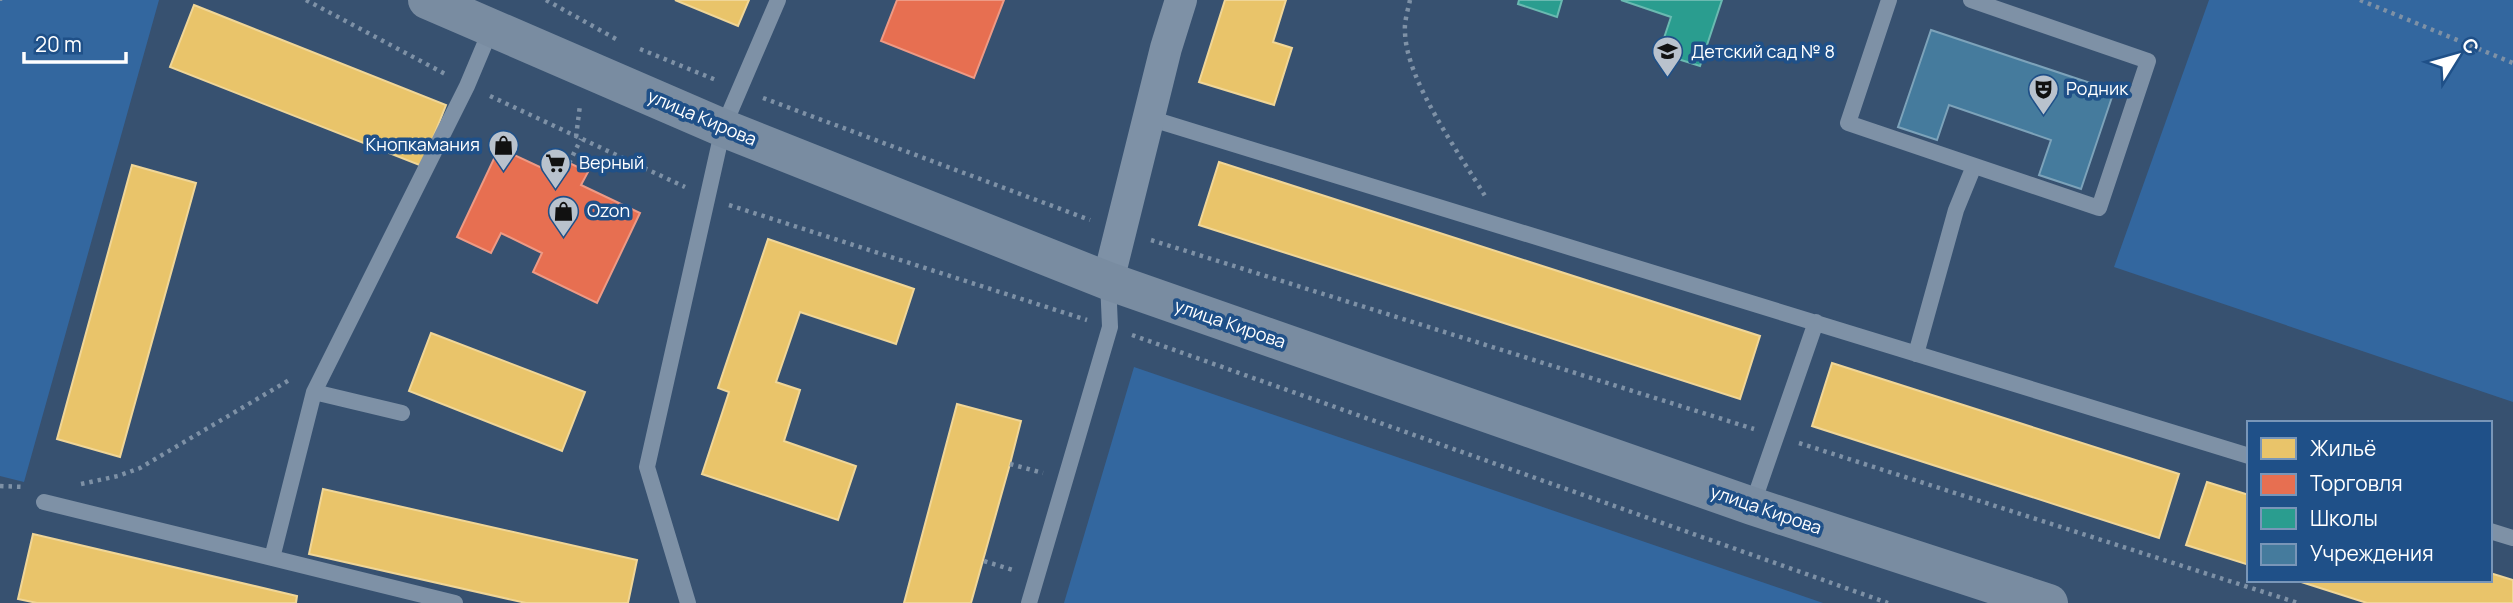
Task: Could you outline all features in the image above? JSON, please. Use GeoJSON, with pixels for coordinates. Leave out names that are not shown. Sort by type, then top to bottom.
{"type":"FeatureCollection","features":[{"type":"Feature","properties":{"kind":"street","name":"улица Кирова"},"geometry":{"type":"LineString","coordinates":[[427,0],[723,128],[1108,281],[1752,506],[2049,603]]}},
{"type":"Feature","properties":{"kind":"street"},"geometry":{"type":"LineString","coordinates":[[1108,281],[1181,0]]}},
{"type":"Feature","properties":{"kind":"lane"},"geometry":{"type":"LineString","coordinates":[[688,603],[647,467],[723,128],[778,0]]}},
{"type":"Feature","properties":{"kind":"lane"},"geometry":{"type":"LineString","coordinates":[[1889,0],[1848,123],[2099,208],[2148,61],[1971,0]]}},
{"type":"Feature","properties":{"kind":"lane"},"geometry":{"type":"LineString","coordinates":[[272,558],[314,392],[467,86],[491,29]]}},
{"type":"Feature","properties":{"kind":"lane"},"geometry":{"type":"LineString","coordinates":[[1149,118],[2247,455]]}},
{"type":"Feature","properties":{"kind":"lane"},"geometry":{"type":"LineString","coordinates":[[1916,354],[1956,210],[1973,166]]}},
{"type":"Feature","properties":{"kind":"lane"},"geometry":{"type":"LineString","coordinates":[[1028,603],[1110,327],[1108,281]]}},
{"type":"Feature","properties":{"kind":"lane"},"geometry":{"type":"LineString","coordinates":[[1752,506],[1816,322]]}},
{"type":"Feature","properties":{"kind":"lane"},"geometry":{"type":"LineString","coordinates":[[314,392],[402,413]]}},
{"type":"Feature","properties":{"kind":"lane"},"geometry":{"type":"LineString","coordinates":[[44,502],[455,603]]}},
{"type":"Feature","properties":{"kind":"lane"},"geometry":{"type":"LineString","coordinates":[[2492,532],[2513,538]]}},
{"type":"Feature","properties":{"kind":"path"},"geometry":{"type":"LineString","coordinates":[[546,0],[617,40]]}},
{"type":"Feature","properties":{"kind":"path"},"geometry":{"type":"LineString","coordinates":[[1409,0],[1404,33],[1414,72],[1430,106],[1504,227]]}},
{"type":"Feature","properties":{"kind":"path"},"geometry":{"type":"LineString","coordinates":[[2360,0],[2513,64]]}},
{"type":"Feature","properties":{"kind":"path"},"geometry":{"type":"LineString","coordinates":[[629,44],[740,90],[1122,231],[2298,603]]}},
{"type":"Feature","properties":{"kind":"path"},"geometry":{"type":"LineString","coordinates":[[569,163],[581,139]]}},
{"type":"Feature","properties":{"kind":"path"},"geometry":{"type":"LineString","coordinates":[[71,485],[118,476],[140,468],[292,377]]}},
{"type":"Feature","properties":{"kind":"path"},"geometry":{"type":"LineString","coordinates":[[1010,464],[1065,480]]}},
{"type":"Feature","properties":{"kind":"path"},"geometry":{"type":"LineString","coordinates":[[0,486],[35,488]]}},
{"type":"Feature","properties":{"kind":"shaded area"},"geometry":{"type":"Polygon","coordinates":[[[0,0],[159,0],[24,482],[0,476],[0,0]]]}},
{"type":"Feature","properties":{"kind":"shaded area"},"geometry":{"type":"Polygon","coordinates":[[[2209,0],[2513,0],[2513,402],[2114,267],[2209,0]]]}},
{"type":"Feature","properties":{"kind":"shaded area"},"geometry":{"type":"Polygon","coordinates":[[[1134,367],[1823,603],[1064,603],[1134,367]]]}},
{"type":"Feature","properties":{"kind":"building: Жильё"},"geometry":{"type":"Polygon","coordinates":[[[675,0],[749,0],[738,26],[675,0]]]}},
{"type":"Feature","properties":{"kind":"building: Жильё"},"geometry":{"type":"Polygon","coordinates":[[[1225,0],[1286,0],[1273,42],[1292,48],[1274,105],[1199,82],[1225,0]]]}},
{"type":"Feature","properties":{"kind":"building: Жильё"},"geometry":{"type":"Polygon","coordinates":[[[194,5],[446,105],[422,166],[170,67],[194,5]]]}},
{"type":"Feature","properties":{"kind":"building: Жильё"},"geometry":{"type":"Polygon","coordinates":[[[1219,162],[1760,336],[1740,399],[1199,225],[1219,162]]]}},
{"type":"Feature","properties":{"kind":"building: Жильё"},"geometry":{"type":"Polygon","coordinates":[[[132,165],[196,183],[120,457],[57,439],[132,165]]]}},
{"type":"Feature","properties":{"kind":"building: Жильё"},"geometry":{"type":"Polygon","coordinates":[[[768,239],[914,289],[896,344],[800,312],[776,382],[800,390],[784,441],[856,466],[838,520],[702,474],[729,392],[718,388],[768,239]]]}},
{"type":"Feature","properties":{"kind":"building: Жильё"},"geometry":{"type":"Polygon","coordinates":[[[431,333],[585,392],[562,451],[409,391],[431,333]]]}},
{"type":"Feature","properties":{"kind":"building: Жильё"},"geometry":{"type":"Polygon","coordinates":[[[1832,363],[2179,474],[2159,538],[1812,426],[1832,363]]]}},
{"type":"Feature","properties":{"kind":"building: Жильё"},"geometry":{"type":"Polygon","coordinates":[[[957,404],[1021,421],[1010,464],[971,603],[904,603],[957,404]]]}},
{"type":"Feature","properties":{"kind":"building: Жильё"},"geometry":{"type":"Polygon","coordinates":[[[2207,482],[2247,494],[2247,564],[2186,545],[2207,482]]]}},
{"type":"Feature","properties":{"kind":"building: Жильё"},"geometry":{"type":"Polygon","coordinates":[[[323,489],[637,560],[628,603],[526,603],[309,554],[323,489]]]}},
{"type":"Feature","properties":{"kind":"building: Жильё"},"geometry":{"type":"Polygon","coordinates":[[[33,534],[297,596],[296,603],[37,603],[18,599],[33,534]]]}},
{"type":"Feature","properties":{"kind":"building: Жильё"},"geometry":{"type":"Polygon","coordinates":[[[2492,574],[2513,580],[2513,603],[2367,603],[2301,582],[2492,582],[2492,574]]]}},
{"type":"Feature","properties":{"kind":"building: Торговля"},"geometry":{"type":"Polygon","coordinates":[[[897,0],[1004,0],[974,78],[881,41],[897,0]]]}},
{"type":"Feature","properties":{"kind":"building: Торговля"},"geometry":{"type":"Polygon","coordinates":[[[499,148],[544,169],[551,154],[588,172],[581,185],[640,213],[597,303],[533,272],[542,253],[501,233],[491,253],[457,237],[499,148]]]}},
{"type":"Feature","properties":{"kind":"building: Школы"},"geometry":{"type":"Polygon","coordinates":[[[1519,0],[1562,0],[1557,17],[1518,4],[1519,0]]]}},
{"type":"Feature","properties":{"kind":"building: Школы","name":"Детский сад № 8"},"geometry":{"type":"Polygon","coordinates":[[[1621,0],[1722,0],[1700,66],[1659,53],[1671,17],[1621,0]]]}},
{"type":"Feature","properties":{"kind":"building: Учреждения","name":"Родник"},"geometry":{"type":"Polygon","coordinates":[[[1931,30],[2114,91],[2081,189],[2039,175],[2051,140],[1949,105],[1937,140],[1898,127],[1931,30]]]}},
{"type":"Feature","properties":{"kind":"place","name":"Детский сад № 8"},"geometry":{"type":"Point","coordinates":[1668,79]}},
{"type":"Feature","properties":{"kind":"place","name":"Родник"},"geometry":{"type":"Point","coordinates":[2043,116]}},
{"type":"Feature","properties":{"kind":"place","name":"Кнопкамания"},"geometry":{"type":"Point","coordinates":[503,172]}},
{"type":"Feature","properties":{"kind":"place","name":"Верный"},"geometry":{"type":"Point","coordinates":[556,190]}},
{"type":"Feature","properties":{"kind":"place","name":"Ozon"},"geometry":{"type":"Point","coordinates":[564,238]}}]}
